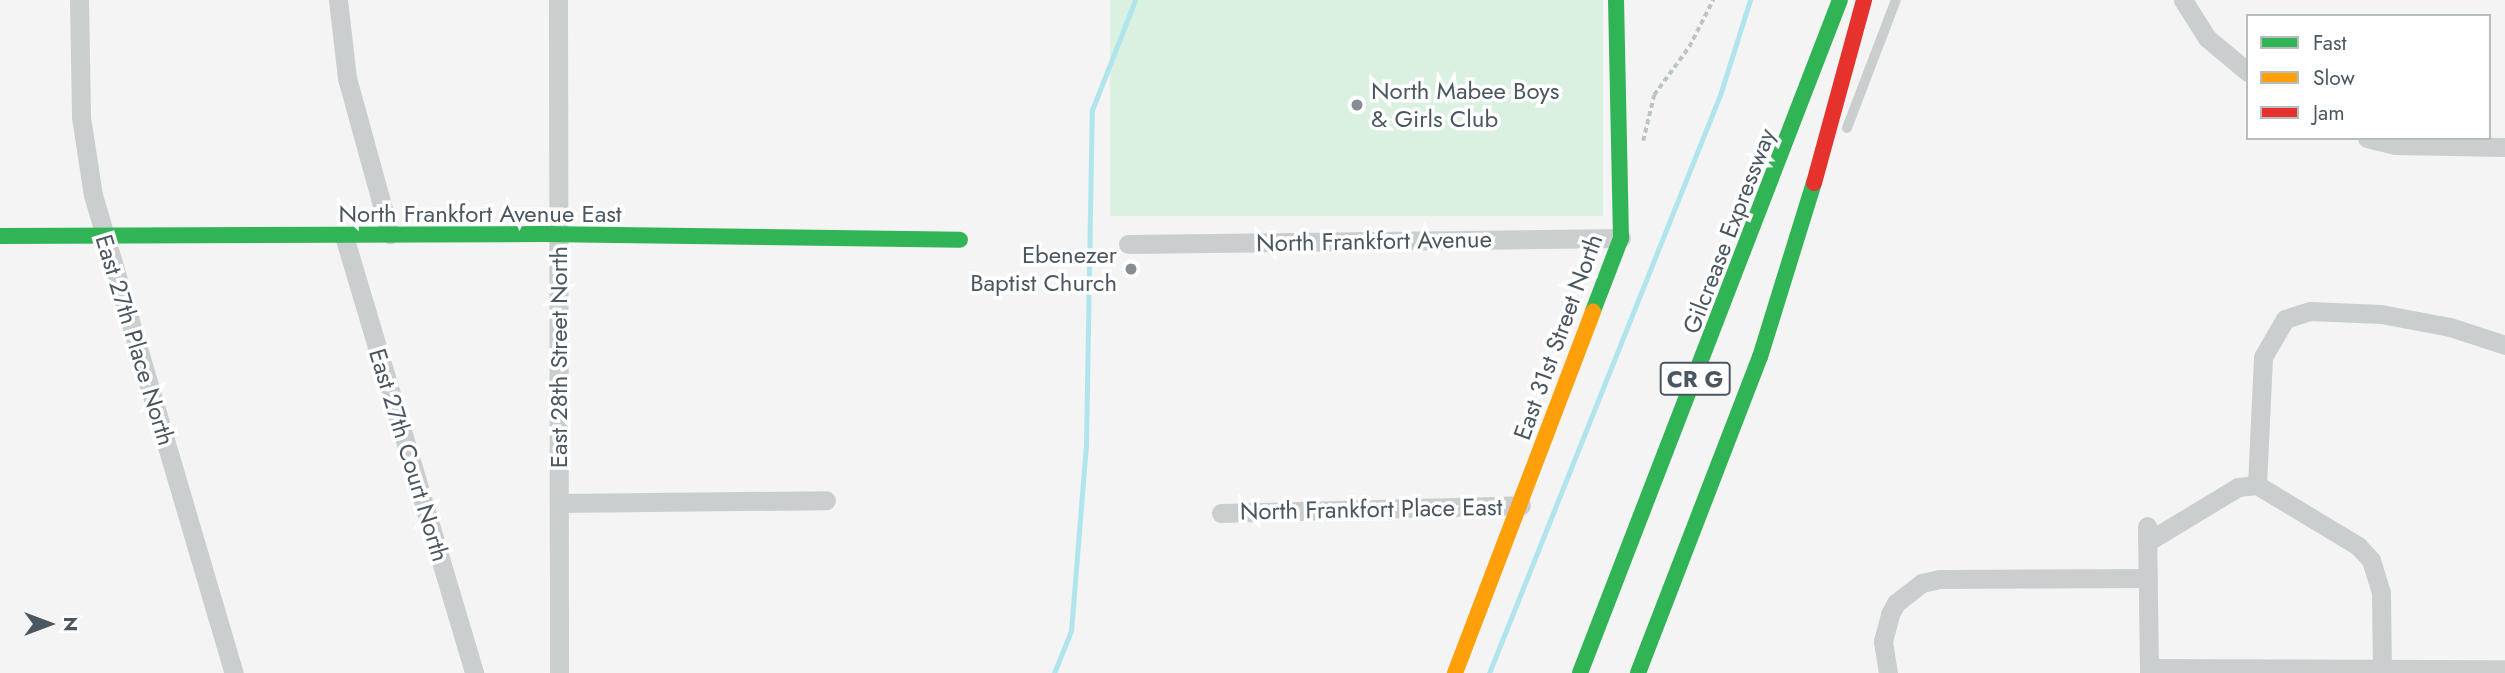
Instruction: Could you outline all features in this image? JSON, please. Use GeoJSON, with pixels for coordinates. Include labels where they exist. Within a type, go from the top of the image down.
{"type":"FeatureCollection","features":[{"type":"Feature","properties":{"kind":"main road","name":"East 31st Street North"},"geometry":{"type":"LineString","coordinates":[[1455,673],[1521,505],[1620,238],[1616,0]]}},
{"type":"Feature","properties":{"kind":"main road","name":"Gilcrease Expressway"},"geometry":{"type":"LineString","coordinates":[[1583,665],[1840,0]]}},
{"type":"Feature","properties":{"kind":"main road","name":"CR G"},"geometry":{"type":"LineString","coordinates":[[1638,673],[1760,357],[1817,174],[1864,0]]}},
{"type":"Feature","properties":{"kind":"main road","name":"North Frankfort Avenue East"},"geometry":{"type":"LineString","coordinates":[[0,236],[390,234],[960,240]]}},
{"type":"Feature","properties":{"kind":"street","name":"East 27th Place North"},"geometry":{"type":"LineString","coordinates":[[79,0],[81,117],[103,237],[234,673]]}},
{"type":"Feature","properties":{"kind":"street"},"geometry":{"type":"LineString","coordinates":[[338,0],[347,78],[390,234]]}},
{"type":"Feature","properties":{"kind":"street","name":"East 28th Street North"},"geometry":{"type":"LineString","coordinates":[[558,0],[559,673]]}},
{"type":"Feature","properties":{"kind":"street"},"geometry":{"type":"LineString","coordinates":[[2183,0],[2207,38],[2246,70]]}},
{"type":"Feature","properties":{"kind":"street"},"geometry":{"type":"LineString","coordinates":[[2375,140],[2395,145],[2505,147]]}},
{"type":"Feature","properties":{"kind":"street","name":"East 27th Court North"},"geometry":{"type":"LineString","coordinates":[[344,236],[474,673]]}},
{"type":"Feature","properties":{"kind":"street","name":"North Frankfort Avenue"},"geometry":{"type":"LineString","coordinates":[[1128,244],[1620,238]]}},
{"type":"Feature","properties":{"kind":"street"},"geometry":{"type":"LineString","coordinates":[[2257,485],[2263,357],[2268,342],[2285,319],[2310,311],[2370,313],[2450,327],[2505,345]]}},
{"type":"Feature","properties":{"kind":"street"},"geometry":{"type":"LineString","coordinates":[[2382,669],[2381,592],[2371,560],[2358,546],[2257,485],[2238,487],[2147,534],[2149,671],[2505,669]]}},
{"type":"Feature","properties":{"kind":"street"},"geometry":{"type":"LineString","coordinates":[[559,503],[825,500]]}},
{"type":"Feature","properties":{"kind":"street","name":"North Frankfort Place East"},"geometry":{"type":"LineString","coordinates":[[1221,513],[1521,505]]}},
{"type":"Feature","properties":{"kind":"street"},"geometry":{"type":"LineString","coordinates":[[1888,673],[1883,641],[1890,614],[1896,603],[1922,583],[1940,579],[2148,578]]}},
{"type":"Feature","properties":{"kind":"lane"},"geometry":{"type":"LineString","coordinates":[[1842,140],[1896,0]]}},
{"type":"Feature","properties":{"kind":"lane"},"geometry":{"type":"LineString","coordinates":[[1760,357],[1833,166]]}},
{"type":"Feature","properties":{"kind":"green space","name":"North Mabee Boys & Girls Club"},"geometry":{"type":"Polygon","coordinates":[[[1110,0],[1603,0],[1603,216],[1110,216],[1110,0]]]}},
{"type":"Feature","properties":{"kind":"waterway"},"geometry":{"type":"LineString","coordinates":[[1054,673],[1071,631],[1086,443],[1092,110],[1135,0]]}},
{"type":"Feature","properties":{"kind":"waterway"},"geometry":{"type":"LineString","coordinates":[[1489,673],[1720,95],[1750,0]]}},
{"type":"Feature","properties":{"kind":"traffic: fast"},"geometry":{"type":"LineString","coordinates":[[1593,311],[1621,238],[1616,0]]}},
{"type":"Feature","properties":{"kind":"traffic: fast"},"geometry":{"type":"LineString","coordinates":[[1580,673],[1840,0]]}},
{"type":"Feature","properties":{"kind":"traffic: fast"},"geometry":{"type":"LineString","coordinates":[[1638,673],[1760,357],[1814,183]]}},
{"type":"Feature","properties":{"kind":"traffic: fast"},"geometry":{"type":"LineString","coordinates":[[0,236],[541,234],[960,240]]}},
{"type":"Feature","properties":{"kind":"traffic: slow"},"geometry":{"type":"LineString","coordinates":[[1455,673],[1593,311]]}},
{"type":"Feature","properties":{"kind":"traffic: jam"},"geometry":{"type":"LineString","coordinates":[[1814,183],[1864,0]]}},
{"type":"Feature","properties":{"kind":"place","name":"North Mabee Boys & Girls Club"},"geometry":{"type":"Point","coordinates":[1357,105]}},
{"type":"Feature","properties":{"kind":"place","name":"Ebenezer Baptist Church"},"geometry":{"type":"Point","coordinates":[1131,269]}}]}
